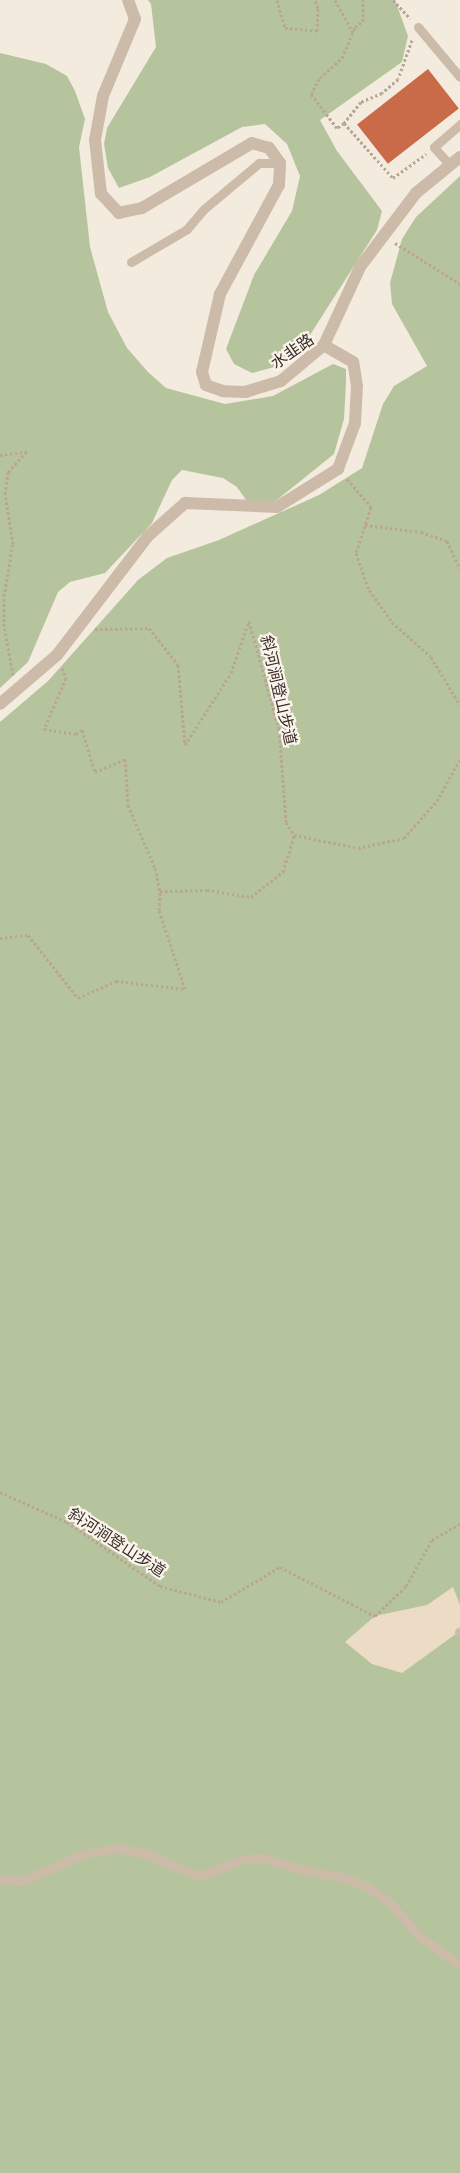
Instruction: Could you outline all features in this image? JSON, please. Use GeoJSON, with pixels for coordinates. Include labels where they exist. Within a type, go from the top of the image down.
{"type":"FeatureCollection","features":[{"type":"Feature","properties":{"kind":"street"},"geometry":{"type":"LineString","coordinates":[[128,0],[135,19],[103,96],[95,140],[101,194],[107,201],[119,213],[142,208],[252,142],[269,148],[280,163]]}},
{"type":"Feature","properties":{"kind":"street"},"geometry":{"type":"LineString","coordinates":[[324,345],[360,267],[416,194],[455,161]]}},
{"type":"Feature","properties":{"kind":"street","name":"水韭路"},"geometry":{"type":"LineString","coordinates":[[280,163],[279,185],[220,294],[202,372],[206,385],[223,391],[246,392],[281,381],[324,345],[353,362],[358,386],[355,423],[338,469]]}},
{"type":"Feature","properties":{"kind":"street"},"geometry":{"type":"LineString","coordinates":[[0,704],[58,655],[148,536],[185,503],[277,507],[338,469]]}},
{"type":"Feature","properties":{"kind":"lane"},"geometry":{"type":"LineString","coordinates":[[418,27],[460,77]]}},
{"type":"Feature","properties":{"kind":"lane"},"geometry":{"type":"LineString","coordinates":[[455,161],[434,147],[460,124]]}},
{"type":"Feature","properties":{"kind":"lane"},"geometry":{"type":"LineString","coordinates":[[131,262],[187,229],[204,209],[259,163],[280,163]]}},
{"type":"Feature","properties":{"kind":"lane"},"geometry":{"type":"LineString","coordinates":[[0,1879],[23,1881],[81,1855],[116,1848],[144,1854],[200,1876],[244,1859],[262,1858],[310,1872],[342,1877],[366,1886],[390,1902],[419,1936],[460,1964]]}},
{"type":"Feature","properties":{"kind":"path"},"geometry":{"type":"LineString","coordinates":[[277,0],[285,28],[317,31],[318,8],[315,0]]}},
{"type":"Feature","properties":{"kind":"path"},"geometry":{"type":"LineString","coordinates":[[335,0],[353,33]]}},
{"type":"Feature","properties":{"kind":"path"},"geometry":{"type":"LineString","coordinates":[[363,0],[363,20],[353,33],[342,58],[320,78],[311,94],[337,128],[344,123],[361,102],[382,93],[398,79],[418,27],[393,0]]}},
{"type":"Feature","properties":{"kind":"path"},"geometry":{"type":"LineString","coordinates":[[344,123],[393,178],[434,147]]}},
{"type":"Feature","properties":{"kind":"path"},"geometry":{"type":"LineString","coordinates":[[383,237],[460,284]]}},
{"type":"Feature","properties":{"kind":"path"},"geometry":{"type":"LineString","coordinates":[[0,455],[27,451],[8,472],[5,494],[13,544],[4,596],[4,626],[6,651],[17,691]]}},
{"type":"Feature","properties":{"kind":"path"},"geometry":{"type":"LineString","coordinates":[[338,469],[371,507],[356,553],[370,590],[392,622],[431,657],[460,705]]}},
{"type":"Feature","properties":{"kind":"path"},"geometry":{"type":"LineString","coordinates":[[365,525],[421,532],[446,541],[460,569]]}},
{"type":"Feature","properties":{"kind":"path","name":"斜河涧登山步道"},"geometry":{"type":"LineString","coordinates":[[73,634],[86,629],[149,628],[178,665],[185,744],[230,673],[249,621],[279,730],[286,822],[294,836]]}},
{"type":"Feature","properties":{"kind":"path"},"geometry":{"type":"LineString","coordinates":[[0,938],[28,935],[78,998],[116,981],[185,989],[159,910],[160,892],[155,868],[128,805],[125,759],[95,772],[82,730],[76,734],[44,729],[66,678],[58,655]]}},
{"type":"Feature","properties":{"kind":"path"},"geometry":{"type":"LineString","coordinates":[[160,892],[207,890],[251,897],[283,872],[294,836],[358,848],[404,838],[437,801],[460,759]]}},
{"type":"Feature","properties":{"kind":"path","name":"斜河涧登山步道"},"geometry":{"type":"LineString","coordinates":[[0,1492],[67,1522],[160,1586],[221,1602],[280,1567],[375,1616],[406,1586],[432,1540],[460,1524]]}},
{"type":"Feature","properties":{"kind":"green space"},"geometry":{"type":"Polygon","coordinates":[[[148,0],[395,0],[408,36],[402,62],[320,120],[337,151],[382,211],[377,230],[310,335],[282,365],[252,373],[234,364],[226,349],[254,275],[292,211],[300,176],[287,144],[265,124],[242,127],[150,177],[119,188],[108,168],[104,144],[107,128],[156,47],[151,4],[148,0]]]}},
{"type":"Feature","properties":{"kind":"green space"},"geometry":{"type":"Polygon","coordinates":[[[0,53],[46,64],[67,76],[75,91],[85,119],[79,147],[90,247],[108,312],[127,348],[148,372],[166,388],[225,404],[273,396],[333,364],[346,369],[346,383],[344,419],[334,454],[267,508],[251,507],[237,487],[223,478],[182,470],[172,480],[152,523],[105,573],[70,582],[58,592],[28,662],[0,688],[0,53]]]}},
{"type":"Feature","properties":{"kind":"green space"},"geometry":{"type":"Polygon","coordinates":[[[460,176],[460,2173],[0,2173],[0,722],[48,681],[138,580],[167,558],[219,540],[319,495],[362,468],[383,404],[394,386],[427,366],[392,304],[390,283],[402,239],[416,217],[460,176]]]}},
{"type":"Feature","properties":{"kind":"shaded area"},"geometry":{"type":"Polygon","coordinates":[[[453,1587],[460,1605],[460,1631],[402,1673],[372,1664],[345,1642],[375,1616],[427,1605],[453,1587]]]}},
{"type":"Feature","properties":{"kind":"building"},"geometry":{"type":"Polygon","coordinates":[[[428,69],[459,108],[388,164],[357,124],[428,69]]]}}]}
